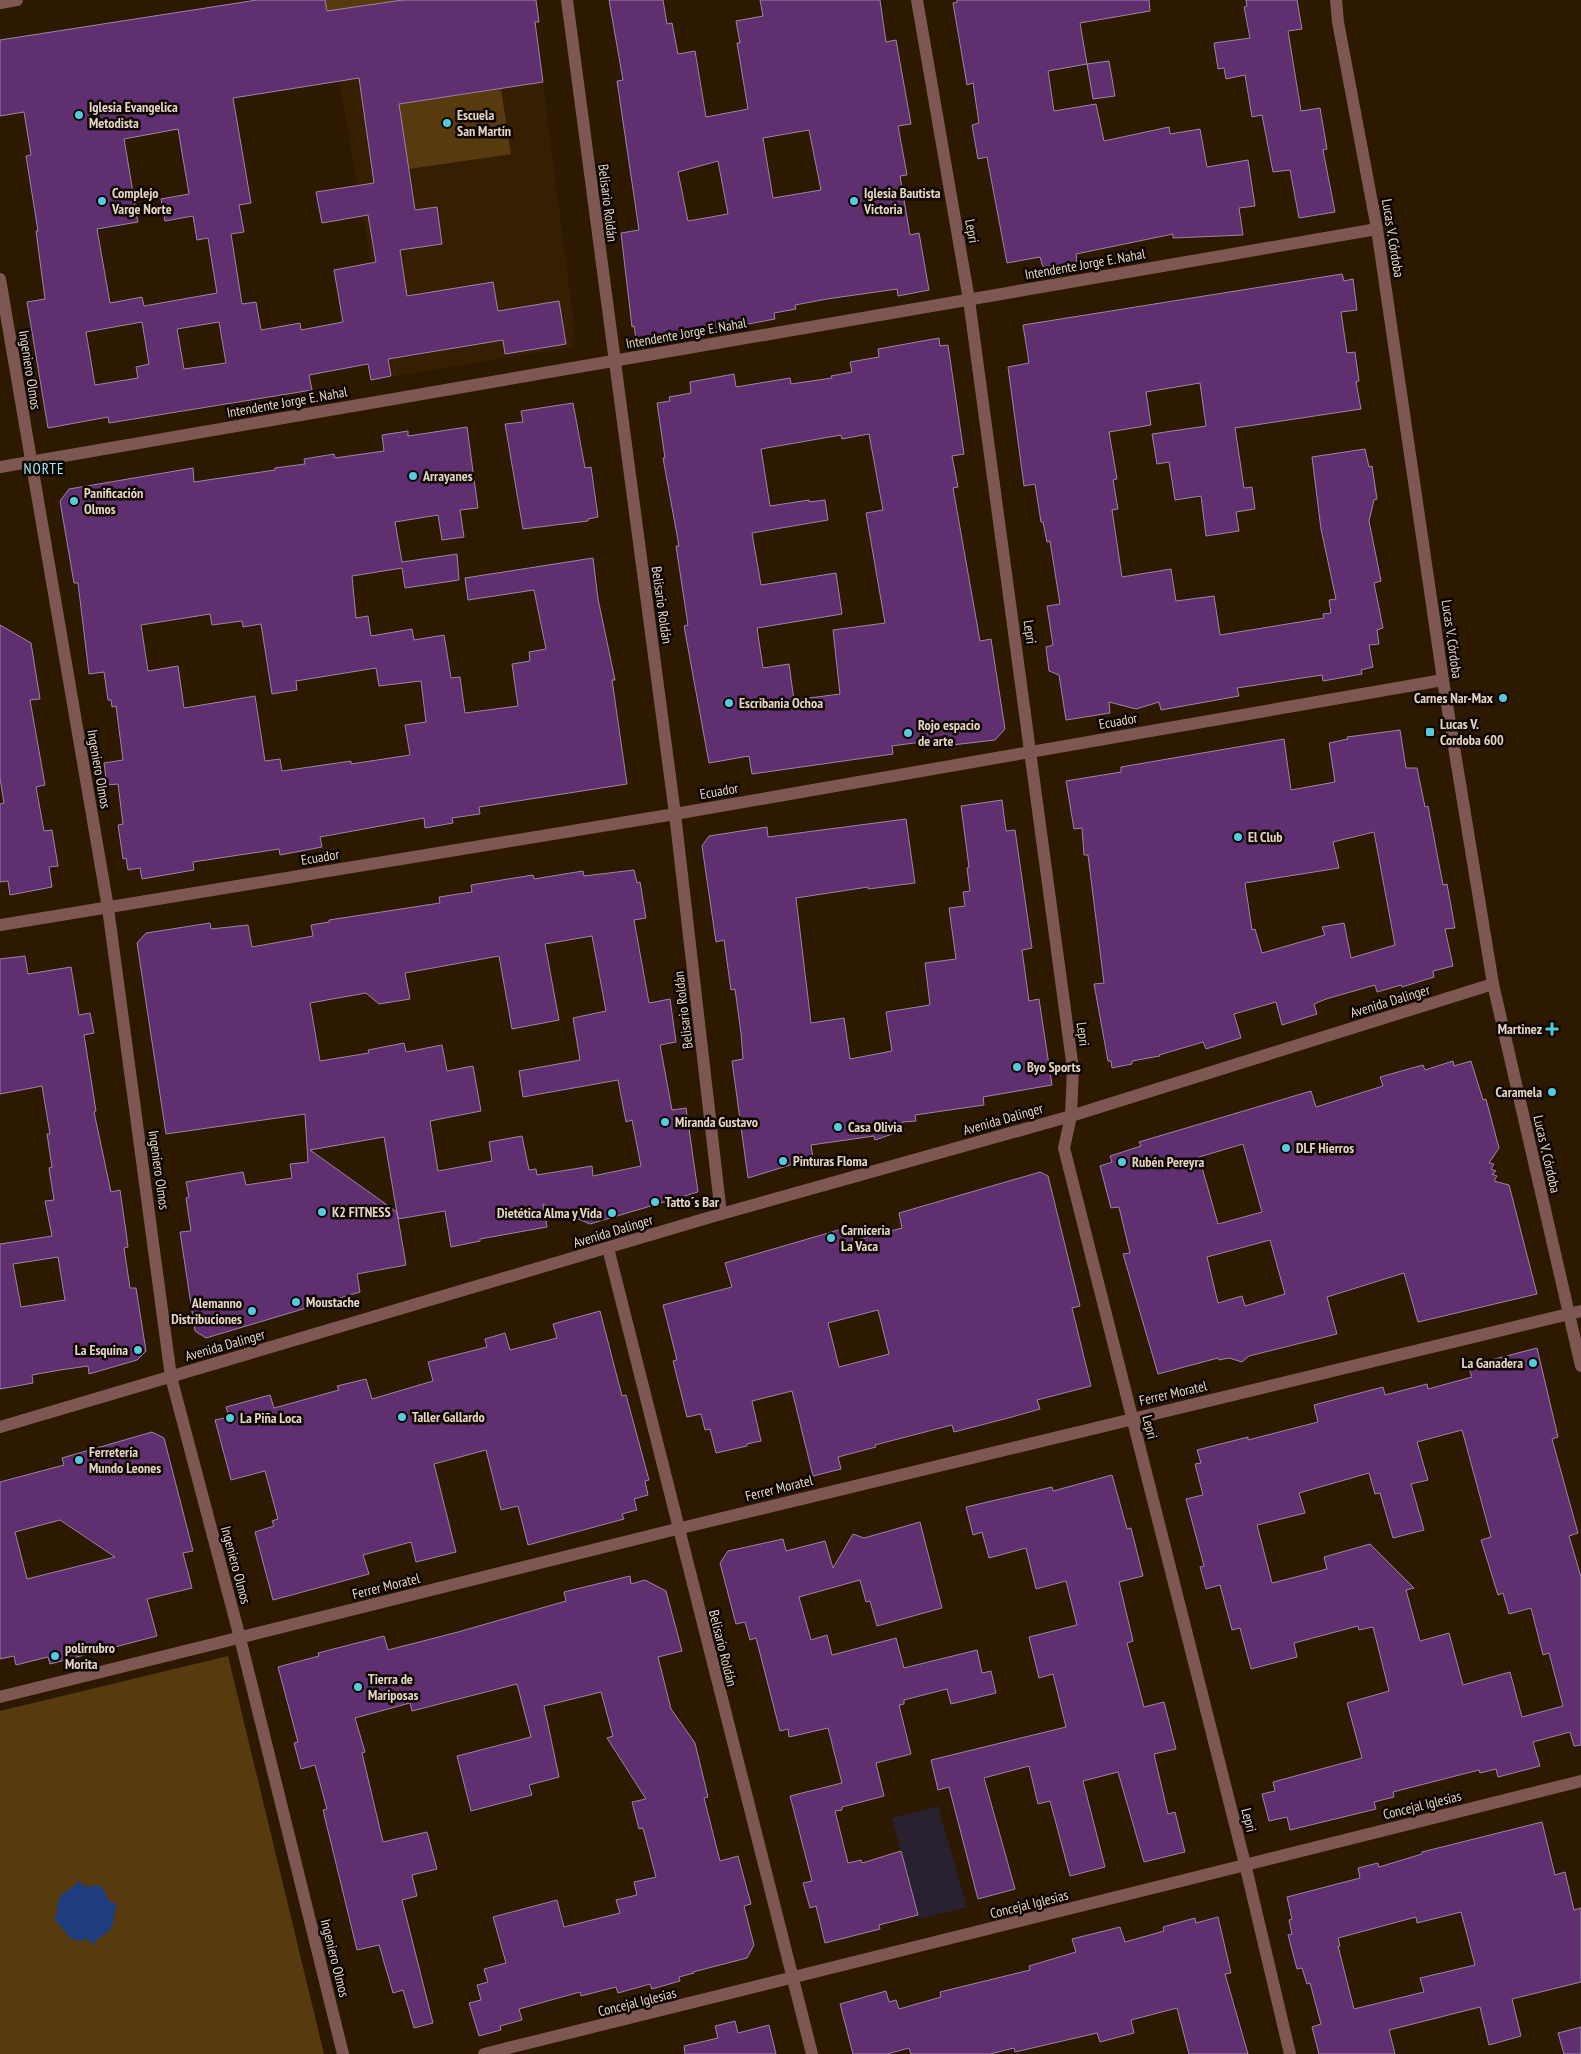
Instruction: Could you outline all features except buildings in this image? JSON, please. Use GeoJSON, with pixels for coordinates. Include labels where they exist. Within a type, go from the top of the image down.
{"type":"FeatureCollection","features":[{"type":"Feature","properties":{"kind":"street"},"geometry":{"type":"LineString","coordinates":[[0,3],[16,0]]}},
{"type":"Feature","properties":{"kind":"street","name":"Belisario Roldán"},"geometry":{"type":"LineString","coordinates":[[567,0],[675,814],[722,1214]]}},
{"type":"Feature","properties":{"kind":"street","name":"Lepri"},"geometry":{"type":"LineString","coordinates":[[916,0],[969,300],[1072,1069],[1071,1116],[1064,1148],[1245,1864],[1290,2054]]}},
{"type":"Feature","properties":{"kind":"street","name":"Lucas V. Córdoba"},"geometry":{"type":"LineString","coordinates":[[1336,0],[1338,22],[1377,229],[1443,680],[1493,984],[1567,1314],[1581,1366]]}},
{"type":"Feature","properties":{"kind":"street","name":"Intendente Jorge E. Nahal"},"geometry":{"type":"LineString","coordinates":[[0,467],[1377,229]]}},
{"type":"Feature","properties":{"kind":"street","name":"Ingeniero Olmos"},"geometry":{"type":"LineString","coordinates":[[0,279],[108,908],[171,1376],[240,1638],[343,2054]]}},
{"type":"Feature","properties":{"kind":"street","name":"Ecuador"},"geometry":{"type":"LineString","coordinates":[[0,925],[675,814],[1443,680]]}},
{"type":"Feature","properties":{"kind":"street","name":"Avenida Dalinger"},"geometry":{"type":"LineString","coordinates":[[0,1428],[722,1214],[1071,1116],[1493,984]]}},
{"type":"Feature","properties":{"kind":"street","name":"Belisario Roldán"},"geometry":{"type":"LineString","coordinates":[[608,1248],[677,1529],[812,2054]]}},
{"type":"Feature","properties":{"kind":"street","name":"Ferrer Moratel"},"geometry":{"type":"LineString","coordinates":[[0,1697],[1132,1418],[1581,1312]]}},
{"type":"Feature","properties":{"kind":"street","name":"Concejal Iglesias"},"geometry":{"type":"LineString","coordinates":[[484,2054],[793,1980],[1245,1864],[1581,1781]]}},
{"type":"Feature","properties":{"kind":"shaded area","name":"Escuela San Martín"},"geometry":{"type":"Polygon","coordinates":[[[325,0],[536,0],[539,22],[535,22],[576,340],[572,347],[391,377],[325,0]]]}},
{"type":"Feature","properties":{"kind":"shaded area"},"geometry":{"type":"Polygon","coordinates":[[[325,0],[403,0],[327,11],[325,0]]]}},
{"type":"Feature","properties":{"kind":"shaded area"},"geometry":{"type":"Polygon","coordinates":[[[501,89],[511,154],[409,169],[399,104],[501,89]]]}},
{"type":"Feature","properties":{"kind":"shaded area"},"geometry":{"type":"Polygon","coordinates":[[[228,1656],[324,2054],[0,2054],[0,1711],[228,1656]]]}},
{"type":"Feature","properties":{"kind":"shaded area"},"geometry":{"type":"Polygon","coordinates":[[[938,1806],[967,1907],[919,1919],[892,1818],[938,1806]]]}},
{"type":"Feature","properties":{"kind":"water"},"geometry":{"type":"Polygon","coordinates":[[[78,1881],[86,1887],[97,1885],[103,1888],[108,1900],[117,1905],[111,1928],[94,1945],[87,1939],[75,1940],[71,1938],[54,1920],[60,1897],[78,1881]]]}},
{"type":"Feature","properties":{"kind":"place","name":"Iglesia Evangelica Metodista"},"geometry":{"type":"Point","coordinates":[79,115]}},
{"type":"Feature","properties":{"kind":"place","name":"Escuela San Martín"},"geometry":{"type":"Point","coordinates":[447,123]}},
{"type":"Feature","properties":{"kind":"place","name":"Complejo Varge Norte"},"geometry":{"type":"Point","coordinates":[102,201]}},
{"type":"Feature","properties":{"kind":"place","name":"Iglesia Bautista Victoria"},"geometry":{"type":"Point","coordinates":[854,201]}},
{"type":"Feature","properties":{"kind":"place","name":"Arrayanes"},"geometry":{"type":"Point","coordinates":[413,476]}},
{"type":"Feature","properties":{"kind":"place","name":"Panificación Olmos"},"geometry":{"type":"Point","coordinates":[74,501]}},
{"type":"Feature","properties":{"kind":"place","name":"Carnes Nar-Max"},"geometry":{"type":"Point","coordinates":[1503,698]}},
{"type":"Feature","properties":{"kind":"place","name":"Escribania Ochoa"},"geometry":{"type":"Point","coordinates":[729,703]}},
{"type":"Feature","properties":{"kind":"place","name":"Lucas V. Cordoba 600"},"geometry":{"type":"Point","coordinates":[1430,732]}},
{"type":"Feature","properties":{"kind":"place","name":"Rojo espacio de arte"},"geometry":{"type":"Point","coordinates":[908,733]}},
{"type":"Feature","properties":{"kind":"place","name":"El Club"},"geometry":{"type":"Point","coordinates":[1238,837]}},
{"type":"Feature","properties":{"kind":"place","name":"Martinez"},"geometry":{"type":"Point","coordinates":[1552,1029]}},
{"type":"Feature","properties":{"kind":"place","name":"Byo Sports"},"geometry":{"type":"Point","coordinates":[1017,1067]}},
{"type":"Feature","properties":{"kind":"place","name":"Caramela"},"geometry":{"type":"Point","coordinates":[1552,1092]}},
{"type":"Feature","properties":{"kind":"place","name":"Miranda Gustavo"},"geometry":{"type":"Point","coordinates":[665,1122]}},
{"type":"Feature","properties":{"kind":"place","name":"Casa Olivia"},"geometry":{"type":"Point","coordinates":[838,1127]}},
{"type":"Feature","properties":{"kind":"place","name":"DLF Hierros"},"geometry":{"type":"Point","coordinates":[1286,1148]}},
{"type":"Feature","properties":{"kind":"place","name":"Pinturas Floma"},"geometry":{"type":"Point","coordinates":[783,1161]}},
{"type":"Feature","properties":{"kind":"place","name":"Rubén Pereyra"},"geometry":{"type":"Point","coordinates":[1122,1162]}},
{"type":"Feature","properties":{"kind":"place","name":"Tatto´s Bar"},"geometry":{"type":"Point","coordinates":[655,1202]}},
{"type":"Feature","properties":{"kind":"place","name":"K2 FITNESS"},"geometry":{"type":"Point","coordinates":[322,1212]}},
{"type":"Feature","properties":{"kind":"place","name":"Dietética Alma y Vida"},"geometry":{"type":"Point","coordinates":[612,1213]}},
{"type":"Feature","properties":{"kind":"place","name":"Carniceria La Vaca"},"geometry":{"type":"Point","coordinates":[831,1238]}},
{"type":"Feature","properties":{"kind":"place","name":"Moustache"},"geometry":{"type":"Point","coordinates":[296,1302]}},
{"type":"Feature","properties":{"kind":"place","name":"Alemanno Distribuciones"},"geometry":{"type":"Point","coordinates":[252,1311]}},
{"type":"Feature","properties":{"kind":"place","name":"La Esquina"},"geometry":{"type":"Point","coordinates":[138,1350]}},
{"type":"Feature","properties":{"kind":"place","name":"La Ganadera"},"geometry":{"type":"Point","coordinates":[1533,1363]}},
{"type":"Feature","properties":{"kind":"place","name":"Taller Gallardo"},"geometry":{"type":"Point","coordinates":[402,1417]}},
{"type":"Feature","properties":{"kind":"place","name":"La Piña Loca"},"geometry":{"type":"Point","coordinates":[230,1418]}},
{"type":"Feature","properties":{"kind":"place","name":"Ferretería Mundo Leones"},"geometry":{"type":"Point","coordinates":[79,1460]}},
{"type":"Feature","properties":{"kind":"place","name":"polirrubro Morita"},"geometry":{"type":"Point","coordinates":[55,1656]}},
{"type":"Feature","properties":{"kind":"place","name":"Tierra de Mariposas"},"geometry":{"type":"Point","coordinates":[358,1687]}},
{"type":"Feature","properties":{"kind":"district","name":"NORTE"},"geometry":{"type":"Point","coordinates":[44,469]}}]}
